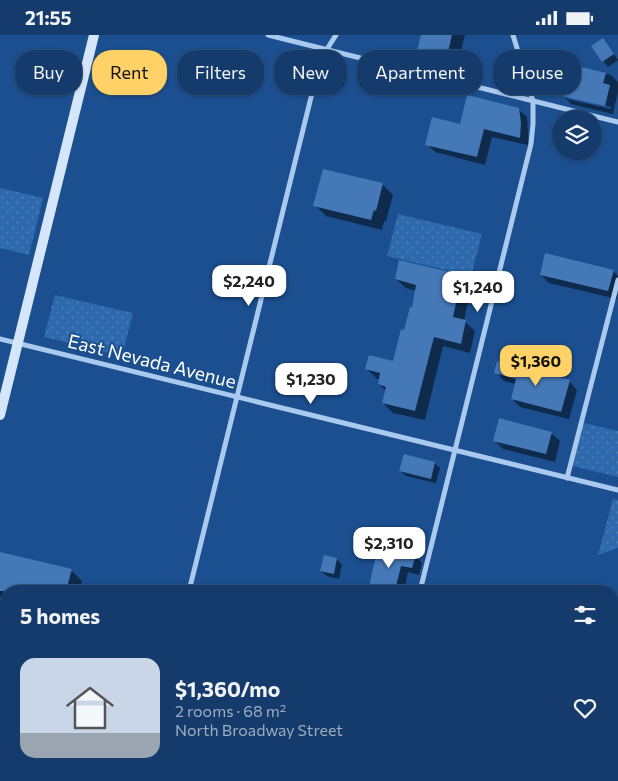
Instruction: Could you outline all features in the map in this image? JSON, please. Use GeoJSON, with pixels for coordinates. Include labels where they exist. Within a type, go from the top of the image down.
{"type":"FeatureCollection","features":[{"type":"Feature","properties":{"kind":"main road"},"geometry":{"type":"LineString","coordinates":[[0,415],[94,35]]}},
{"type":"Feature","properties":{"kind":"street"},"geometry":{"type":"LineString","coordinates":[[268,35],[618,122]]}},
{"type":"Feature","properties":{"kind":"street"},"geometry":{"type":"LineString","coordinates":[[190,585],[318,69],[336,35]]}},
{"type":"Feature","properties":{"kind":"street"},"geometry":{"type":"LineString","coordinates":[[422,585],[531,143],[533,124],[532,101],[513,35]]}},
{"type":"Feature","properties":{"kind":"street"},"geometry":{"type":"LineString","coordinates":[[566,478],[618,280]]}},
{"type":"Feature","properties":{"kind":"street","name":"East Nevada Avenue"},"geometry":{"type":"LineString","coordinates":[[0,339],[618,490]]}},
{"type":"Feature","properties":{"kind":"shaded area"},"geometry":{"type":"Polygon","coordinates":[[[0,188],[43,198],[29,255],[0,248],[0,188]]]}},
{"type":"Feature","properties":{"kind":"shaded area"},"geometry":{"type":"Polygon","coordinates":[[[398,214],[482,234],[471,276],[387,256],[398,214]]]}},
{"type":"Feature","properties":{"kind":"shaded area"},"geometry":{"type":"Polygon","coordinates":[[[55,295],[133,313],[122,356],[44,337],[55,295]]]}},
{"type":"Feature","properties":{"kind":"shaded area"},"geometry":{"type":"Polygon","coordinates":[[[580,422],[618,431],[618,477],[569,465],[580,422]]]}},
{"type":"Feature","properties":{"kind":"shaded area"},"geometry":{"type":"Polygon","coordinates":[[[613,499],[618,500],[618,548],[598,555],[613,499]]]}},
{"type":"Feature","properties":{"kind":"building"},"geometry":{"type":"Polygon","coordinates":[[[421,35],[452,35],[448,50],[417,50],[421,35]]]}},
{"type":"Feature","properties":{"kind":"building"},"geometry":{"type":"Polygon","coordinates":[[[603,38],[614,54],[602,62],[591,46],[603,38]]]}},
{"type":"Feature","properties":{"kind":"building"},"geometry":{"type":"Polygon","coordinates":[[[581,67],[606,73],[603,83],[610,85],[605,106],[561,96],[581,95],[581,67]]]}},
{"type":"Feature","properties":{"kind":"building"},"geometry":{"type":"Polygon","coordinates":[[[467,95],[519,108],[520,138],[484,129],[477,157],[425,145],[432,117],[460,124],[467,95]]]}},
{"type":"Feature","properties":{"kind":"building"},"geometry":{"type":"Polygon","coordinates":[[[323,169],[383,183],[376,211],[374,210],[371,220],[313,206],[323,169]]]}},
{"type":"Feature","properties":{"kind":"building"},"geometry":{"type":"Polygon","coordinates":[[[545,253],[614,270],[608,291],[540,275],[545,253]]]}},
{"type":"Feature","properties":{"kind":"building"},"geometry":{"type":"Polygon","coordinates":[[[399,260],[462,275],[453,317],[466,320],[461,344],[434,337],[415,411],[382,403],[386,387],[378,384],[380,373],[365,369],[369,355],[393,361],[401,329],[404,330],[410,307],[412,307],[416,285],[395,279],[399,260]]]}},
{"type":"Feature","properties":{"kind":"building"},"geometry":{"type":"Polygon","coordinates":[[[497,361],[570,380],[561,412],[511,399],[516,379],[494,373],[497,361]]]}},
{"type":"Feature","properties":{"kind":"building"},"geometry":{"type":"Polygon","coordinates":[[[499,418],[552,432],[546,454],[493,441],[499,418]]]}},
{"type":"Feature","properties":{"kind":"building"},"geometry":{"type":"Polygon","coordinates":[[[404,454],[435,462],[431,479],[399,471],[404,454]]]}},
{"type":"Feature","properties":{"kind":"building"},"geometry":{"type":"Polygon","coordinates":[[[378,546],[416,555],[412,568],[401,566],[396,585],[369,585],[378,546]]]}},
{"type":"Feature","properties":{"kind":"building"},"geometry":{"type":"Polygon","coordinates":[[[0,552],[72,569],[68,585],[0,585],[0,552]]]}},
{"type":"Feature","properties":{"kind":"building"},"geometry":{"type":"Polygon","coordinates":[[[324,555],[337,558],[334,574],[320,571],[324,555]]]}}]}
